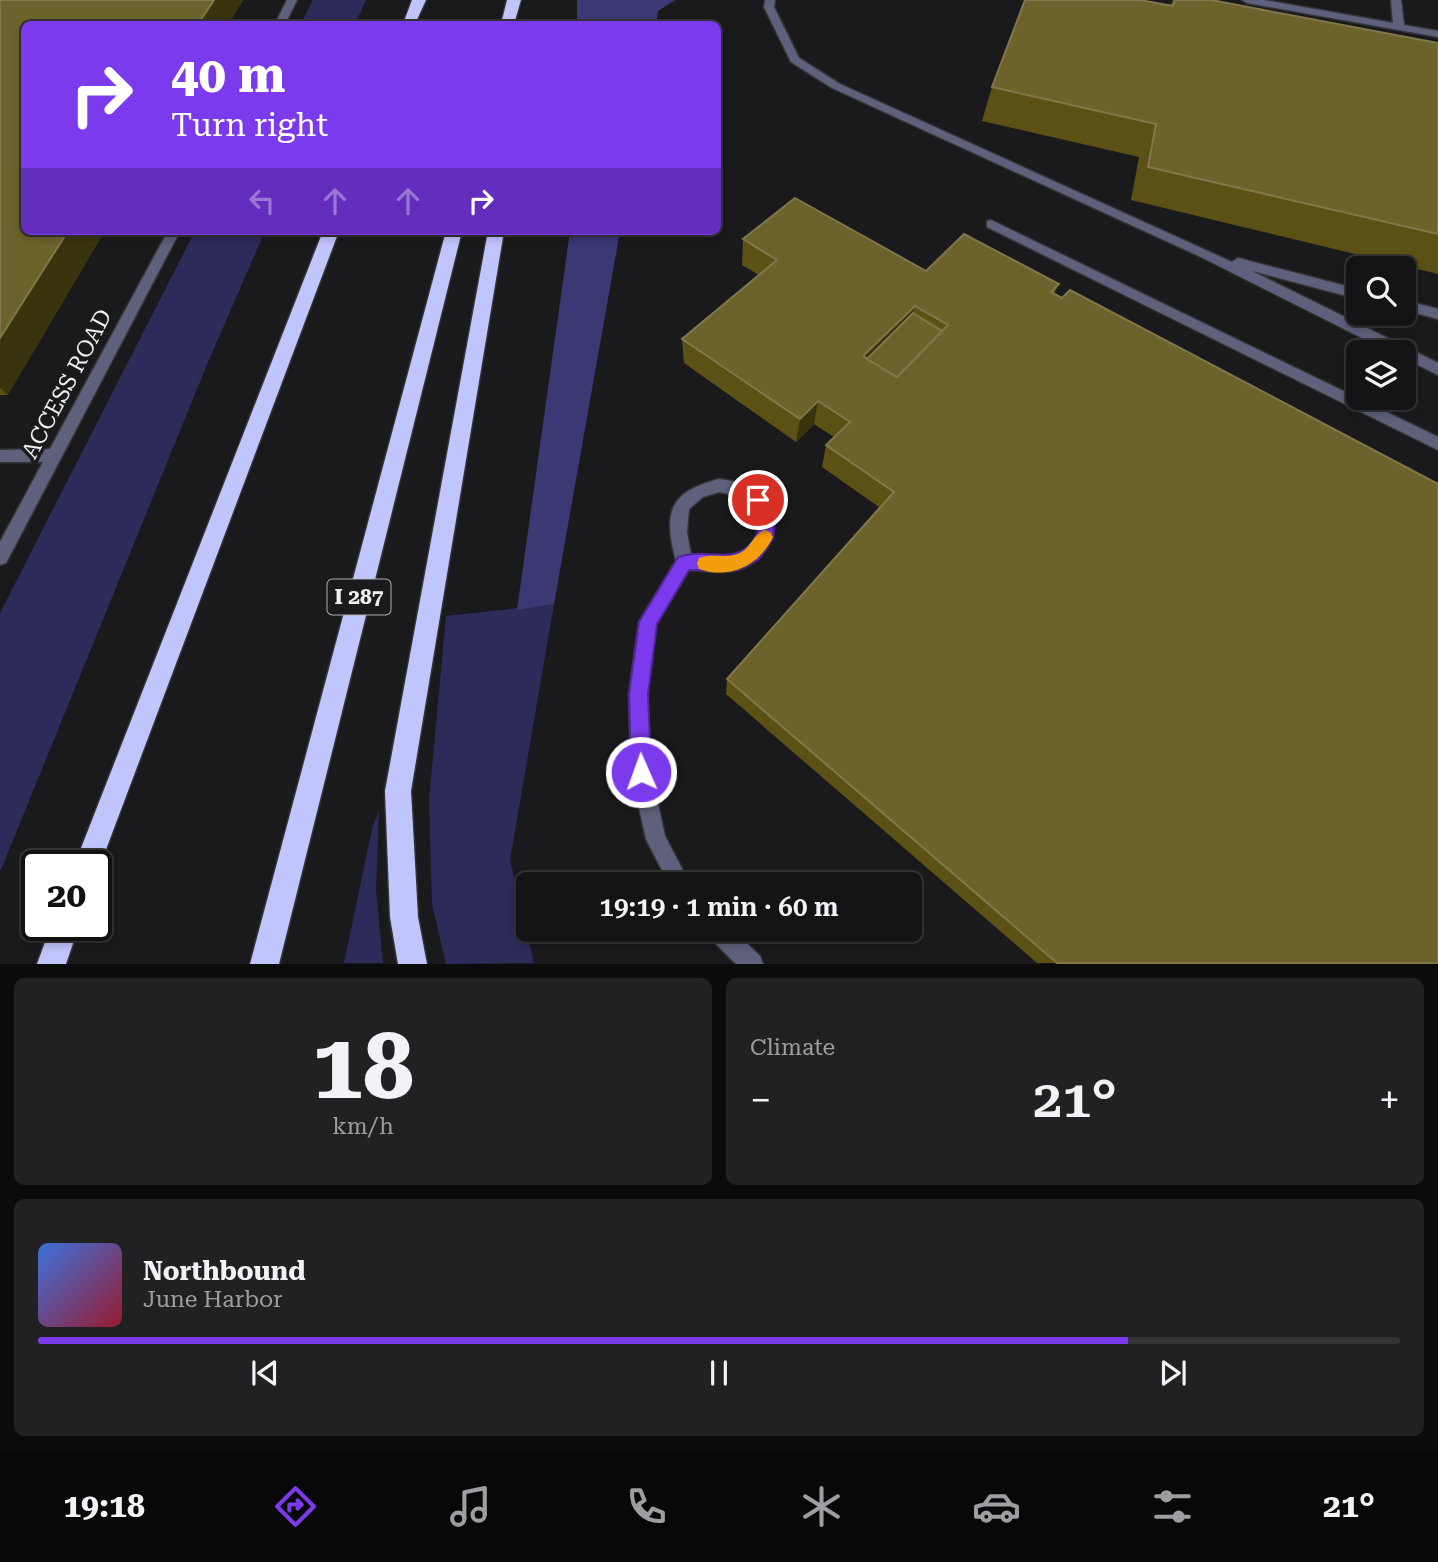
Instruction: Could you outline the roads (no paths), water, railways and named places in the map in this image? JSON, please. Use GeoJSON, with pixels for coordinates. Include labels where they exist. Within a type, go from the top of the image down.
{"type":"FeatureCollection","features":[{"type":"Feature","properties":{"kind":"highway"},"geometry":{"type":"LineString","coordinates":[[410,21],[419,0]]}},
{"type":"Feature","properties":{"kind":"highway"},"geometry":{"type":"LineString","coordinates":[[510,21],[514,0]]}},
{"type":"Feature","properties":{"kind":"highway"},"geometry":{"type":"LineString","coordinates":[[94,850],[329,235]]}},
{"type":"Feature","properties":{"kind":"highway","name":"I 287"},"geometry":{"type":"LineString","coordinates":[[264,964],[453,235]]}},
{"type":"Feature","properties":{"kind":"highway"},"geometry":{"type":"LineString","coordinates":[[413,964],[404,917],[398,791],[495,235]]}},
{"type":"Feature","properties":{"kind":"highway"},"geometry":{"type":"LineString","coordinates":[[51,964],[59,941]]}},
{"type":"Feature","properties":{"kind":"lane"},"geometry":{"type":"LineString","coordinates":[[282,21],[292,0]]}},
{"type":"Feature","properties":{"kind":"lane"},"geometry":{"type":"LineString","coordinates":[[770,0],[769,7],[795,60],[836,86],[1206,254],[1379,340]]}},
{"type":"Feature","properties":{"kind":"lane"},"geometry":{"type":"LineString","coordinates":[[1247,0],[1438,34]]}},
{"type":"Feature","properties":{"kind":"lane"},"geometry":{"type":"LineString","coordinates":[[1396,0],[1399,28]]}},
{"type":"Feature","properties":{"kind":"lane"},"geometry":{"type":"LineString","coordinates":[[991,224],[1438,444]]}},
{"type":"Feature","properties":{"kind":"lane","name":"ACCESS ROAD"},"geometry":{"type":"LineString","coordinates":[[0,558],[172,235]]}},
{"type":"Feature","properties":{"kind":"lane"},"geometry":{"type":"LineString","coordinates":[[1206,254],[1346,291]]}},
{"type":"Feature","properties":{"kind":"lane"},"geometry":{"type":"LineString","coordinates":[[1416,309],[1438,314]]}},
{"type":"Feature","properties":{"kind":"lane"},"geometry":{"type":"LineString","coordinates":[[1416,358],[1438,369]]}},
{"type":"Feature","properties":{"kind":"lane"},"geometry":{"type":"LineString","coordinates":[[0,456],[55,456]]}},
{"type":"Feature","properties":{"kind":"lane"},"geometry":{"type":"LineString","coordinates":[[674,872],[656,839],[641,772],[638,694],[648,622],[684,562],[677,517],[685,501],[695,492],[710,486],[727,485],[743,489],[758,500],[767,520],[764,539],[752,555],[737,563],[684,562]]}},
{"type":"Feature","properties":{"kind":"lane"},"geometry":{"type":"LineString","coordinates":[[730,942],[752,964]]}}]}
